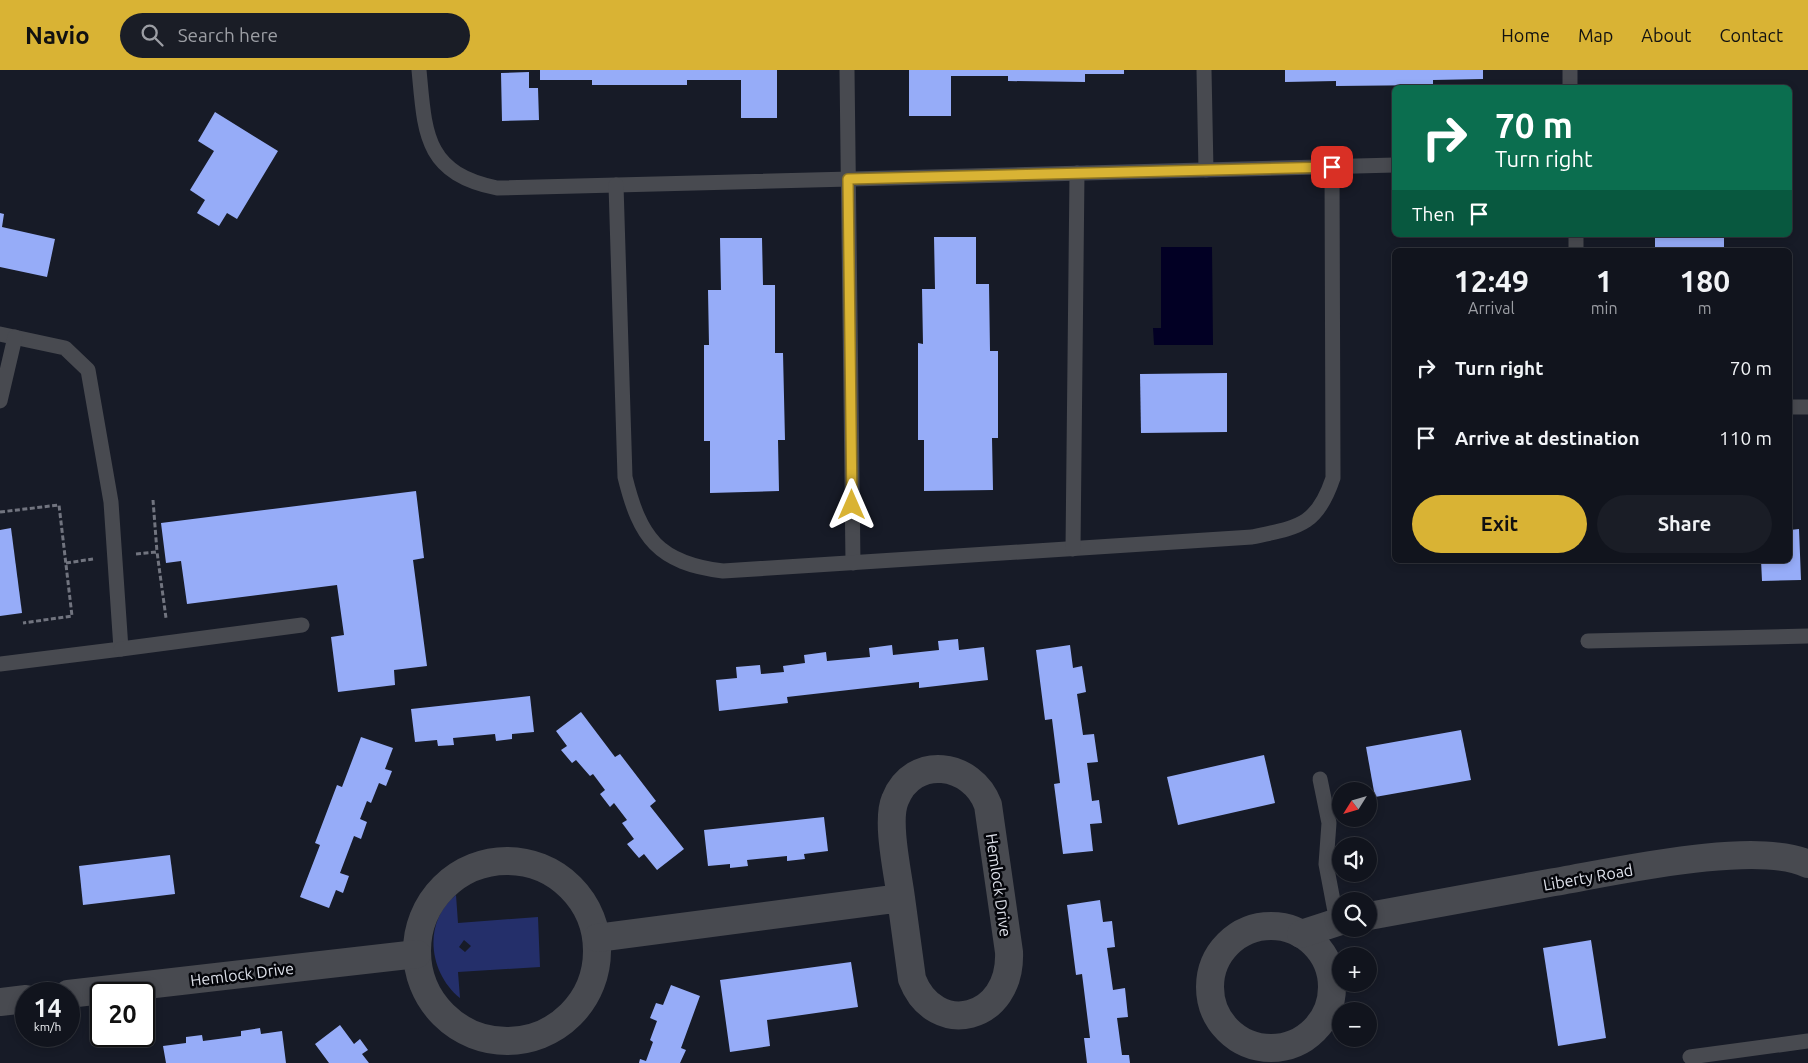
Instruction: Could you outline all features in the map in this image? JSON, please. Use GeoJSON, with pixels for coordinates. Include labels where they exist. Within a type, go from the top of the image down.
{"type":"FeatureCollection","features":[{"type":"Feature","properties":{"kind":"street","name":"Hemlock Drive"},"geometry":{"type":"LineString","coordinates":[[944,769],[963,774],[979,787],[988,805],[1009,952],[1009,974],[994,1001],[977,1012],[957,1015],[937,1009],[922,996],[912,978],[901,898],[891,820],[895,799],[906,782],[924,772],[944,769]]}},
{"type":"Feature","properties":{"kind":"street","name":"Liberty Road"},"geometry":{"type":"LineString","coordinates":[[1377,915],[1617,871],[1722,856],[1773,855],[1797,859],[1808,864]]}},
{"type":"Feature","properties":{"kind":"street"},"geometry":{"type":"LineString","coordinates":[[490,862],[526,862],[544,868],[560,877],[574,889],[585,904],[592,920],[597,938],[598,956],[595,975],[578,1008],[565,1021],[550,1031],[533,1038],[497,1041],[479,1037],[447,1018],[435,1005],[425,989],[419,972],[416,954],[422,918],[442,887],[456,876],[490,862]]}},
{"type":"Feature","properties":{"kind":"street"},"geometry":{"type":"LineString","coordinates":[[597,938],[901,898]]}},
{"type":"Feature","properties":{"kind":"street"},"geometry":{"type":"LineString","coordinates":[[1301,934],[1314,944],[1324,958],[1330,973],[1330,997],[1322,1020],[1312,1032],[1299,1041],[1283,1047],[1267,1048],[1252,1045],[1236,1037],[1224,1026],[1215,1011],[1210,995],[1210,978],[1224,947],[1237,936],[1252,928],[1269,926],[1286,928],[1301,934],[1332,924]]}},
{"type":"Feature","properties":{"kind":"street","name":"Hemlock Drive"},"geometry":{"type":"LineString","coordinates":[[80,993],[416,954]]}},
{"type":"Feature","properties":{"kind":"street"},"geometry":{"type":"LineString","coordinates":[[0,1002],[15,1000]]}},
{"type":"Feature","properties":{"kind":"lane"},"geometry":{"type":"LineString","coordinates":[[418,70],[426,131],[433,150],[444,164],[459,175],[475,184],[497,188],[1392,165]]}},
{"type":"Feature","properties":{"kind":"lane"},"geometry":{"type":"LineString","coordinates":[[847,70],[853,563]]}},
{"type":"Feature","properties":{"kind":"lane"},"geometry":{"type":"LineString","coordinates":[[1204,70],[1206,170]]}},
{"type":"Feature","properties":{"kind":"lane"},"geometry":{"type":"LineString","coordinates":[[1570,70],[1570,85]]}},
{"type":"Feature","properties":{"kind":"lane"},"geometry":{"type":"LineString","coordinates":[[616,185],[625,477],[640,525],[654,544],[667,554],[700,568],[723,571],[1252,537],[1294,528],[1314,516],[1325,501],[1334,469],[1332,167]]}},
{"type":"Feature","properties":{"kind":"lane"},"geometry":{"type":"LineString","coordinates":[[1074,548],[1077,173]]}},
{"type":"Feature","properties":{"kind":"lane"},"geometry":{"type":"LineString","coordinates":[[0,401],[7,336],[65,348],[88,370],[111,502],[120,649]]}},
{"type":"Feature","properties":{"kind":"lane"},"geometry":{"type":"LineString","coordinates":[[1792,407],[1808,407]]}},
{"type":"Feature","properties":{"kind":"lane"},"geometry":{"type":"LineString","coordinates":[[0,664],[302,624]]}},
{"type":"Feature","properties":{"kind":"lane"},"geometry":{"type":"LineString","coordinates":[[1588,641],[1808,636]]}},
{"type":"Feature","properties":{"kind":"lane"},"geometry":{"type":"LineString","coordinates":[[1320,779],[1329,823],[1326,864],[1332,892]]}},
{"type":"Feature","properties":{"kind":"lane"},"geometry":{"type":"LineString","coordinates":[[1690,1057],[1808,1041]]}},
{"type":"Feature","properties":{"kind":"path"},"geometry":{"type":"LineString","coordinates":[[153,500],[157,552]]}},
{"type":"Feature","properties":{"kind":"path"},"geometry":{"type":"LineString","coordinates":[[0,512],[59,505],[72,616],[23,623]]}},
{"type":"Feature","properties":{"kind":"shaded area"},"geometry":{"type":"Polygon","coordinates":[[[1161,247],[1212,247],[1213,345],[1154,345],[1153,328],[1161,328],[1161,247]]]}},
{"type":"Feature","properties":{"kind":"shaded area"},"geometry":{"type":"Polygon","coordinates":[[[456,895],[458,923],[538,917],[540,967],[458,972],[460,998],[450,988],[436,962],[434,933],[438,919],[445,906],[456,895]],[[464,940],[459,947],[465,952],[471,946],[464,940]]]}},
{"type":"Feature","properties":{"kind":"building"},"geometry":{"type":"Polygon","coordinates":[[[540,70],[777,70],[777,118],[741,118],[741,80],[687,80],[687,85],[592,85],[592,80],[540,80],[540,70]]]}},
{"type":"Feature","properties":{"kind":"building"},"geometry":{"type":"Polygon","coordinates":[[[909,70],[1124,70],[1124,74],[1085,74],[1085,82],[1008,81],[1008,76],[951,76],[951,116],[909,116],[909,70]]]}},
{"type":"Feature","properties":{"kind":"building"},"geometry":{"type":"Polygon","coordinates":[[[1285,70],[1483,70],[1483,79],[1433,80],[1433,85],[1336,86],[1336,81],[1285,82],[1285,70]]]}},
{"type":"Feature","properties":{"kind":"building"},"geometry":{"type":"Polygon","coordinates":[[[529,72],[529,88],[538,88],[539,120],[502,121],[501,73],[529,72]]]}},
{"type":"Feature","properties":{"kind":"building"},"geometry":{"type":"Polygon","coordinates":[[[215,112],[278,151],[237,219],[227,213],[219,226],[197,213],[205,200],[190,190],[214,151],[198,141],[215,112]]]}},
{"type":"Feature","properties":{"kind":"building"},"geometry":{"type":"Polygon","coordinates":[[[0,213],[4,214],[2,227],[55,239],[47,277],[0,267],[0,213]]]}},
{"type":"Feature","properties":{"kind":"building"},"geometry":{"type":"Polygon","coordinates":[[[934,237],[976,237],[976,284],[989,284],[990,351],[998,351],[998,438],[992,438],[993,490],[924,491],[924,440],[918,440],[918,343],[923,344],[922,289],[935,289],[934,237]]]}},
{"type":"Feature","properties":{"kind":"building"},"geometry":{"type":"Polygon","coordinates":[[[1655,237],[1724,237],[1724,248],[1655,248],[1655,237]]]}},
{"type":"Feature","properties":{"kind":"building"},"geometry":{"type":"Polygon","coordinates":[[[720,238],[762,238],[763,285],[775,285],[775,353],[783,353],[785,440],[778,440],[779,491],[710,493],[710,441],[704,441],[704,345],[709,345],[708,290],[721,290],[720,238]]]}},
{"type":"Feature","properties":{"kind":"building"},"geometry":{"type":"Polygon","coordinates":[[[1227,373],[1227,432],[1141,433],[1140,374],[1227,373]]]}},
{"type":"Feature","properties":{"kind":"building"},"geometry":{"type":"Polygon","coordinates":[[[416,491],[424,558],[413,560],[427,666],[394,670],[395,685],[338,692],[331,637],[344,635],[337,585],[187,604],[181,561],[166,563],[161,523],[416,491]]]}},
{"type":"Feature","properties":{"kind":"building"},"geometry":{"type":"Polygon","coordinates":[[[11,528],[22,613],[0,616],[0,530],[11,528]]]}},
{"type":"Feature","properties":{"kind":"building"},"geometry":{"type":"Polygon","coordinates":[[[1799,529],[1801,580],[1762,581],[1761,563],[1792,563],[1792,530],[1799,529]]]}},
{"type":"Feature","properties":{"kind":"building"},"geometry":{"type":"Polygon","coordinates":[[[958,639],[959,650],[984,647],[988,680],[919,688],[919,682],[787,697],[788,703],[719,711],[716,680],[737,678],[736,667],[760,665],[761,674],[784,672],[783,666],[805,663],[804,655],[826,652],[827,661],[870,657],[869,648],[892,645],[893,655],[939,650],[938,641],[958,639]]]}},
{"type":"Feature","properties":{"kind":"building"},"geometry":{"type":"Polygon","coordinates":[[[1070,645],[1073,668],[1082,666],[1086,692],[1077,694],[1083,735],[1094,734],[1098,762],[1087,763],[1092,801],[1099,800],[1102,823],[1090,824],[1093,851],[1063,854],[1054,784],[1060,783],[1052,719],[1045,720],[1036,650],[1070,645]]]}},
{"type":"Feature","properties":{"kind":"building"},"geometry":{"type":"Polygon","coordinates":[[[530,696],[534,732],[512,734],[512,739],[496,741],[495,734],[453,738],[454,745],[438,746],[437,740],[415,742],[411,709],[530,696]]]}},
{"type":"Feature","properties":{"kind":"building"},"geometry":{"type":"Polygon","coordinates":[[[581,712],[615,757],[620,754],[656,801],[650,806],[684,849],[657,870],[644,854],[639,858],[627,844],[634,839],[622,823],[627,820],[614,803],[610,807],[600,794],[605,790],[593,774],[590,776],[576,760],[572,763],[561,750],[567,746],[556,731],[581,712]]]}},
{"type":"Feature","properties":{"kind":"building"},"geometry":{"type":"Polygon","coordinates":[[[1461,730],[1471,780],[1378,796],[1378,782],[1372,782],[1366,747],[1461,730]]]}},
{"type":"Feature","properties":{"kind":"building"},"geometry":{"type":"Polygon","coordinates":[[[361,737],[393,748],[385,769],[392,771],[386,786],[379,783],[371,803],[367,801],[360,819],[367,822],[361,839],[354,836],[340,873],[349,876],[343,893],[336,890],[329,908],[300,897],[320,845],[315,843],[337,785],[342,787],[361,737]]]}},
{"type":"Feature","properties":{"kind":"building"},"geometry":{"type":"Polygon","coordinates":[[[1264,755],[1275,803],[1178,825],[1167,777],[1264,755]]]}},
{"type":"Feature","properties":{"kind":"building"},"geometry":{"type":"Polygon","coordinates":[[[824,817],[828,851],[804,854],[805,859],[787,861],[787,856],[747,860],[748,866],[730,868],[730,864],[708,866],[704,830],[824,817]]]}},
{"type":"Feature","properties":{"kind":"building"},"geometry":{"type":"Polygon","coordinates":[[[170,855],[175,894],[83,905],[79,866],[170,855]]]}},
{"type":"Feature","properties":{"kind":"building"},"geometry":{"type":"Polygon","coordinates":[[[1100,900],[1103,922],[1112,921],[1115,947],[1107,948],[1113,990],[1125,988],[1128,1017],[1117,1018],[1122,1055],[1129,1055],[1130,1063],[1087,1063],[1084,1038],[1090,1038],[1082,974],[1076,975],[1067,905],[1100,900]]]}},
{"type":"Feature","properties":{"kind":"building"},"geometry":{"type":"Polygon","coordinates":[[[1591,940],[1606,1038],[1558,1046],[1543,948],[1591,940]]]}},
{"type":"Feature","properties":{"kind":"building"},"geometry":{"type":"Polygon","coordinates":[[[851,962],[858,1007],[767,1020],[770,1046],[730,1052],[720,980],[851,962]]]}},
{"type":"Feature","properties":{"kind":"building"},"geometry":{"type":"Polygon","coordinates":[[[671,985],[700,996],[681,1048],[686,1050],[680,1063],[639,1063],[640,1059],[646,1061],[653,1042],[650,1040],[657,1021],[650,1018],[656,1003],[663,1005],[671,985]]]}},
{"type":"Feature","properties":{"kind":"building"},"geometry":{"type":"Polygon","coordinates":[[[340,1025],[354,1044],[360,1039],[368,1050],[362,1054],[369,1063],[329,1063],[315,1044],[340,1025]]]}},
{"type":"Feature","properties":{"kind":"building"},"geometry":{"type":"Polygon","coordinates":[[[260,1028],[261,1034],[282,1031],[286,1063],[166,1063],[163,1046],[186,1043],[186,1037],[202,1035],[203,1041],[241,1036],[241,1031],[260,1028]]]}},
{"type":"Feature","properties":{"kind":"route"},"geometry":{"type":"LineString","coordinates":[[852,505],[848,179],[1332,167]]}}]}
